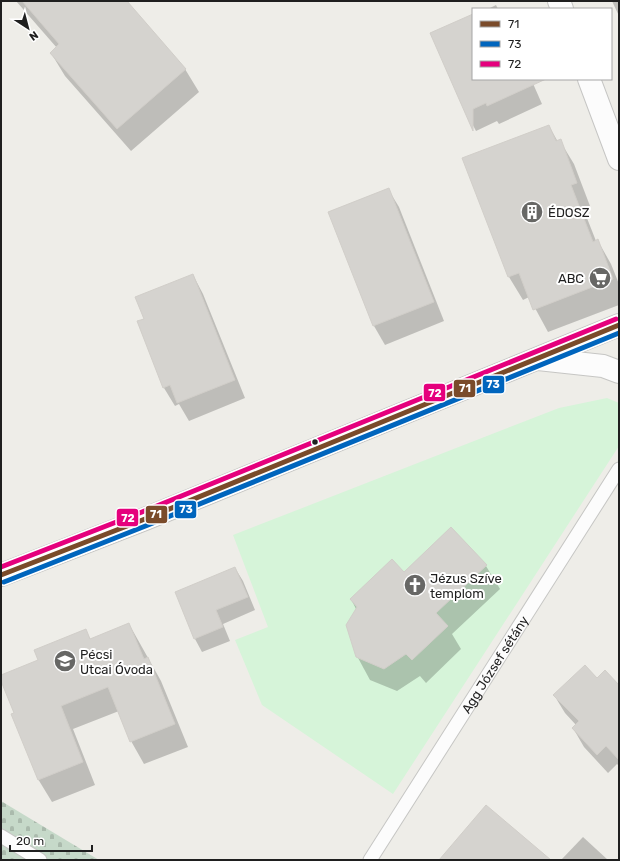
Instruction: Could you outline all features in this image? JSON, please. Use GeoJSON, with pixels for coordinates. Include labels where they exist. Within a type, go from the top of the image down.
{"type":"FeatureCollection","features":[{"type":"Feature","properties":{"kind":"street"},"geometry":{"type":"LineString","coordinates":[[589,80],[619,159]]}},
{"type":"Feature","properties":{"kind":"street"},"geometry":{"type":"LineString","coordinates":[[1,575],[145,519],[619,325]]}},
{"type":"Feature","properties":{"kind":"street"},"geometry":{"type":"LineString","coordinates":[[537,359],[604,366],[619,372]]}},
{"type":"Feature","properties":{"kind":"lane","name":"Agg József sétány"},"geometry":{"type":"LineString","coordinates":[[370,860],[619,469]]}},
{"type":"Feature","properties":{"kind":"lane"},"geometry":{"type":"LineString","coordinates":[[1,836],[40,860]]}},
{"type":"Feature","properties":{"kind":"green space"},"geometry":{"type":"Polygon","coordinates":[[[607,398],[619,403],[619,446],[393,794],[262,705],[235,640],[268,627],[233,535],[559,408],[607,398]]]}},
{"type":"Feature","properties":{"kind":"green space"},"geometry":{"type":"Polygon","coordinates":[[[1,801],[99,860],[1,860],[1,801]]]}},
{"type":"Feature","properties":{"kind":"building"},"geometry":{"type":"Polygon","coordinates":[[[22,1],[127,1],[186,69],[117,129],[50,53],[59,44],[22,1]]]}},
{"type":"Feature","properties":{"kind":"building"},"geometry":{"type":"Polygon","coordinates":[[[472,14],[472,80],[544,80],[487,106],[486,103],[473,109],[473,131],[430,33],[472,14]]]}},
{"type":"Feature","properties":{"kind":"building","name":"ÉDOSZ"},"geometry":{"type":"Polygon","coordinates":[[[549,125],[556,141],[561,139],[577,183],[571,185],[593,242],[598,239],[613,279],[533,310],[519,273],[508,277],[462,158],[549,125]]]}},
{"type":"Feature","properties":{"kind":"building"},"geometry":{"type":"Polygon","coordinates":[[[389,188],[434,302],[373,326],[328,212],[389,188]]]}},
{"type":"Feature","properties":{"kind":"building"},"geometry":{"type":"Polygon","coordinates":[[[193,274],[235,380],[177,403],[170,385],[163,388],[137,321],[144,319],[135,297],[193,274]]]}},
{"type":"Feature","properties":{"kind":"building","name":"Jézus Szíve templom"},"geometry":{"type":"Polygon","coordinates":[[[451,527],[487,565],[436,613],[448,626],[412,660],[406,654],[384,669],[356,657],[346,625],[357,607],[350,599],[392,559],[404,572],[451,527]]]}},
{"type":"Feature","properties":{"kind":"building"},"geometry":{"type":"Polygon","coordinates":[[[235,567],[248,597],[216,610],[223,627],[194,639],[175,592],[235,567]]]}},
{"type":"Feature","properties":{"kind":"building"},"geometry":{"type":"Polygon","coordinates":[[[129,623],[144,659],[148,657],[175,724],[130,742],[108,687],[61,706],[83,762],[38,780],[11,714],[14,713],[1,681],[1,675],[38,660],[34,650],[86,629],[90,639],[129,623]]]}},
{"type":"Feature","properties":{"kind":"building"},"geometry":{"type":"Polygon","coordinates":[[[585,665],[597,678],[605,670],[619,685],[619,760],[606,746],[597,755],[572,728],[579,721],[553,695],[585,665]]]}},
{"type":"Feature","properties":{"kind":"building"},"geometry":{"type":"Polygon","coordinates":[[[486,805],[551,860],[439,860],[486,805]]]}},
{"type":"Feature","properties":{"kind":"transit line","name":"72"},"geometry":{"type":"LineString","coordinates":[[1,567],[142,512],[616,319]]}},
{"type":"Feature","properties":{"kind":"transit line","name":"71"},"geometry":{"type":"LineString","coordinates":[[1,575],[145,519],[619,325]]}},
{"type":"Feature","properties":{"kind":"transit line","name":"73"},"geometry":{"type":"LineString","coordinates":[[4,582],[148,525],[619,333]]}},
{"type":"Feature","properties":{"kind":"place","name":"ÉDOSZ"},"geometry":{"type":"Point","coordinates":[532,212]}},
{"type":"Feature","properties":{"kind":"place","name":"ABC"},"geometry":{"type":"Point","coordinates":[600,278]}},
{"type":"Feature","properties":{"kind":"place","name":"Jézus Szíve templom"},"geometry":{"type":"Point","coordinates":[415,585]}},
{"type":"Feature","properties":{"kind":"place","name":"Pécsi Utcai Óvoda"},"geometry":{"type":"Point","coordinates":[65,661]}}]}
